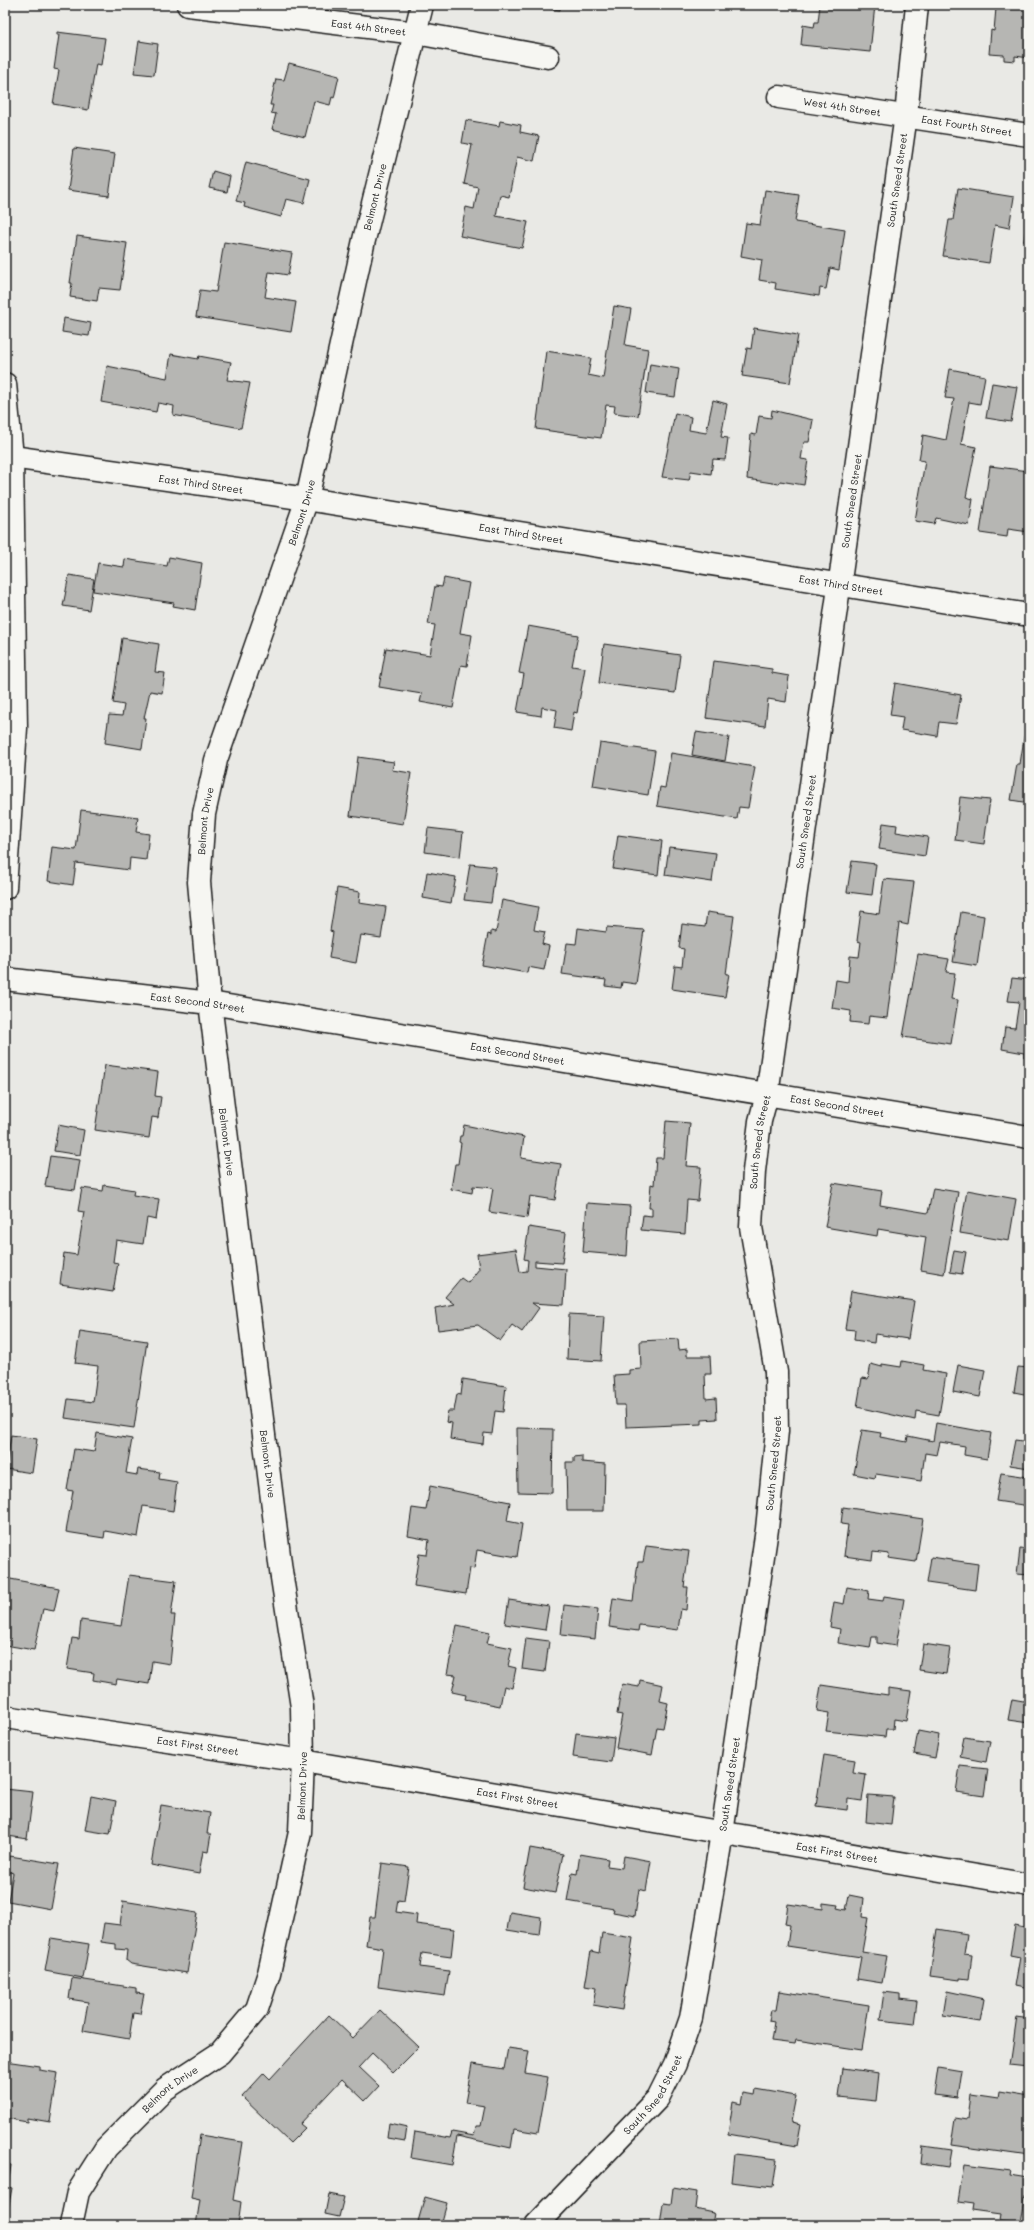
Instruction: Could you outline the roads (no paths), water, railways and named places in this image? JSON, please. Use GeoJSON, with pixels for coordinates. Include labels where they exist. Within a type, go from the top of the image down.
{"type":"FeatureCollection","features":[{"type":"Feature","properties":{"kind":"street","name":"East 4th Street"},"geometry":{"type":"LineString","coordinates":[[188,5],[416,33],[548,57]]}},
{"type":"Feature","properties":{"kind":"street","name":"Belmont Drive"},"geometry":{"type":"LineString","coordinates":[[71,2225],[78,2192],[106,2148],[164,2089],[220,2053],[256,2009],[269,1973],[300,1832],[303,1761],[302,1707],[281,1571],[210,1004],[199,882],[204,814],[216,760],[307,499],[364,240],[422,5]]}},
{"type":"Feature","properties":{"kind":"street","name":"South Sneed Street"},"geometry":{"type":"LineString","coordinates":[[536,2225],[658,2098],[675,2064],[691,2018],[722,1833],[767,1530],[777,1431],[776,1372],[751,1227],[754,1171],[760,1121],[768,1095],[841,586],[906,115],[917,5]]}},
{"type":"Feature","properties":{"kind":"street","name":"West 4th Street"},"geometry":{"type":"LineString","coordinates":[[779,97],[906,115]]}},
{"type":"Feature","properties":{"kind":"street","name":"East Fourth Street"},"geometry":{"type":"LineString","coordinates":[[906,115],[1029,136]]}},
{"type":"Feature","properties":{"kind":"street"},"geometry":{"type":"LineString","coordinates":[[5,384],[12,457],[16,728],[5,888]]}},
{"type":"Feature","properties":{"kind":"street","name":"East Third Street"},"geometry":{"type":"LineString","coordinates":[[12,457],[307,499],[1029,615]]}},
{"type":"Feature","properties":{"kind":"street","name":"East Second Street"},"geometry":{"type":"LineString","coordinates":[[5,979],[210,1004],[1029,1137]]}},
{"type":"Feature","properties":{"kind":"street","name":"East First Street"},"geometry":{"type":"LineString","coordinates":[[5,1717],[303,1761],[1029,1885]]}}]}
